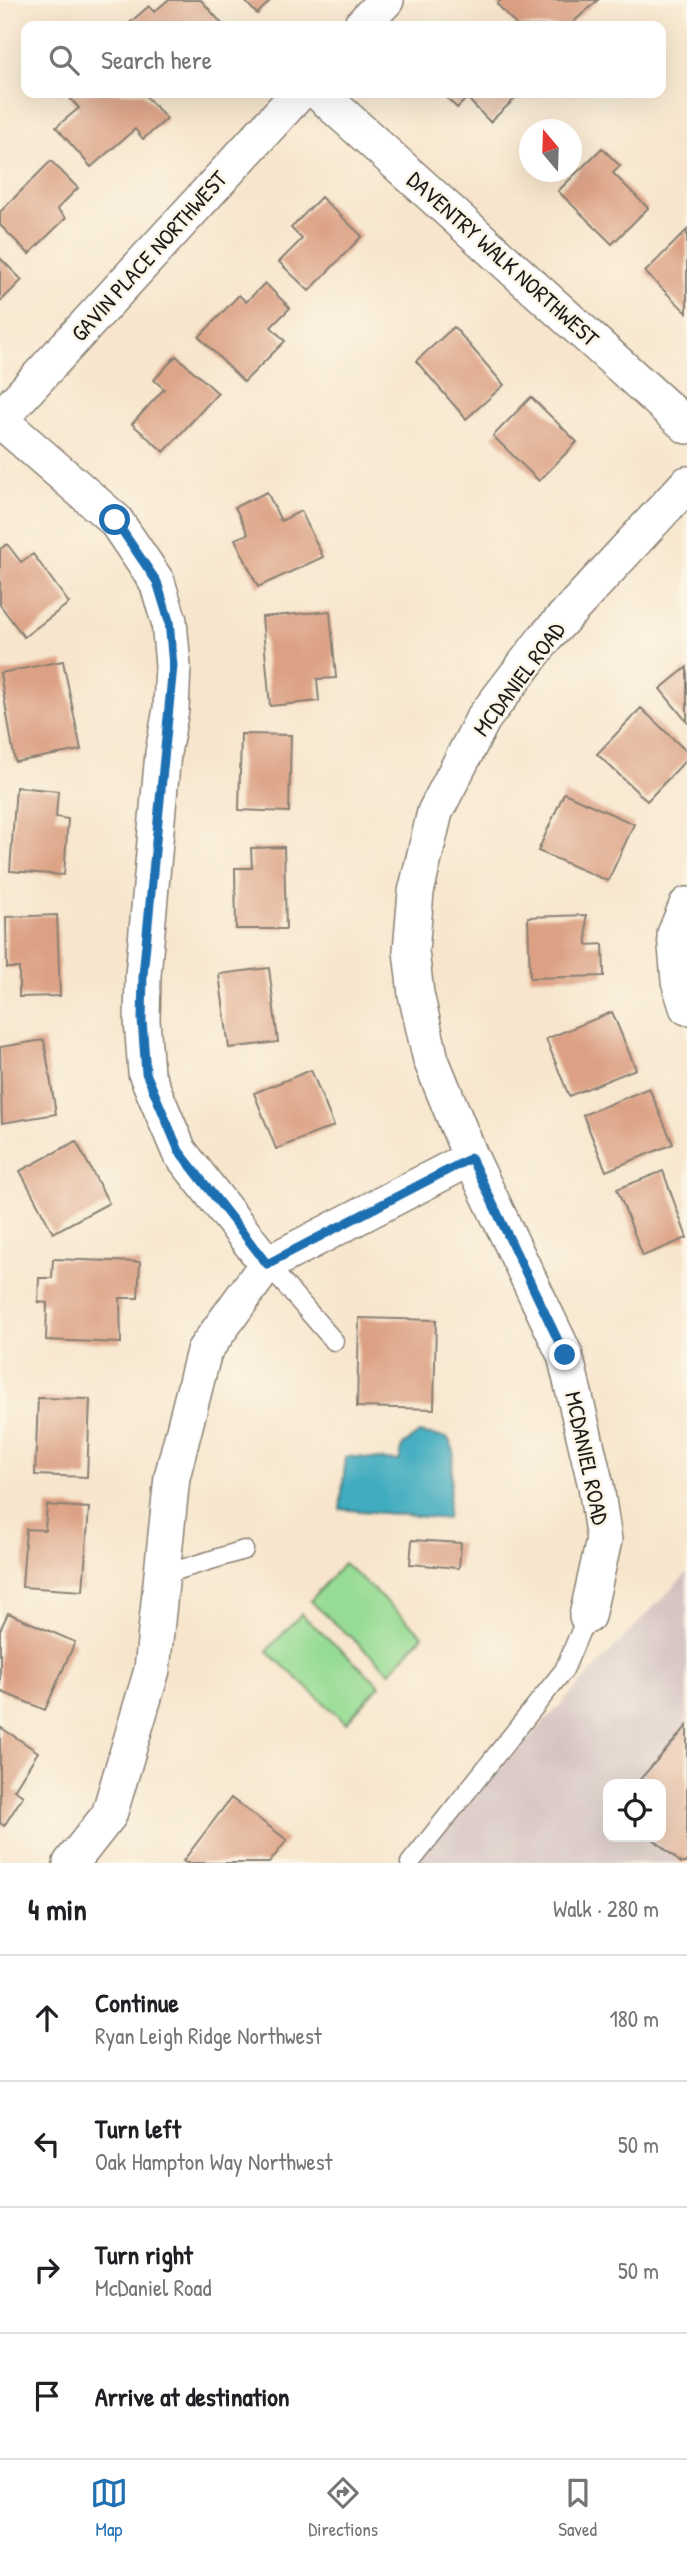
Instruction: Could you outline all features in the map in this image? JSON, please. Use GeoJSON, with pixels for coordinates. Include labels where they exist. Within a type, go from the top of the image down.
{"type":"FeatureCollection","features":[{"type":"Feature","properties":{"kind":"street"},"geometry":{"type":"LineString","coordinates":[[366,21],[386,0]]}},
{"type":"Feature","properties":{"kind":"street","name":"GAVIN PLACE NORTHWEST"},"geometry":{"type":"LineString","coordinates":[[0,419],[294,98]]}},
{"type":"Feature","properties":{"kind":"street","name":"DAVENTRY WALK NORTHWEST"},"geometry":{"type":"LineString","coordinates":[[324,98],[687,426]]}},
{"type":"Feature","properties":{"kind":"street"},"geometry":{"type":"LineString","coordinates":[[0,419],[115,520],[157,582],[169,621],[173,666],[171,709],[163,753],[143,975],[142,1020],[146,1073],[179,1151],[267,1264]]}},
{"type":"Feature","properties":{"kind":"street","name":"MCDANIEL ROAD"},"geometry":{"type":"LineString","coordinates":[[587,1616],[604,1540],[596,1486],[565,1355],[471,1158],[431,1060],[416,994],[411,951],[416,892],[435,812],[483,719],[545,638],[687,484]]}},
{"type":"Feature","properties":{"kind":"street"},"geometry":{"type":"LineString","coordinates":[[687,905],[675,933],[679,981],[687,1007]]}},
{"type":"Feature","properties":{"kind":"street"},"geometry":{"type":"LineString","coordinates":[[71,1863],[109,1815],[152,1670],[172,1478],[204,1351],[267,1264],[471,1158]]}},
{"type":"Feature","properties":{"kind":"lane"},"geometry":{"type":"LineString","coordinates":[[267,1264],[334,1341]]}},
{"type":"Feature","properties":{"kind":"lane"},"geometry":{"type":"LineString","coordinates":[[162,1574],[244,1550]]}},
{"type":"Feature","properties":{"kind":"lane","name":"MCDANIEL ROAD"},"geometry":{"type":"LineString","coordinates":[[410,1863],[564,1670],[587,1616]]}},
{"type":"Feature","properties":{"kind":"shaded area"},"geometry":{"type":"Polygon","coordinates":[[[687,1573],[687,1863],[410,1863],[642,1619],[687,1573]]]}},
{"type":"Feature","properties":{"kind":"green space"},"geometry":{"type":"Polygon","coordinates":[[[344,1563],[423,1635],[390,1672],[310,1601],[344,1563]]]}},
{"type":"Feature","properties":{"kind":"green space"},"geometry":{"type":"Polygon","coordinates":[[[301,1614],[380,1685],[346,1723],[267,1651],[301,1614]]]}},
{"type":"Feature","properties":{"kind":"water"},"geometry":{"type":"Polygon","coordinates":[[[419,1433],[448,1438],[454,1451],[447,1519],[340,1509],[346,1456],[399,1461],[403,1445],[419,1433]]]}},
{"type":"Feature","properties":{"kind":"building"},"geometry":{"type":"Polygon","coordinates":[[[168,0],[201,0],[220,21],[132,21],[149,6],[154,12],[168,0]]]}},
{"type":"Feature","properties":{"kind":"building"},"geometry":{"type":"Polygon","coordinates":[[[244,0],[271,0],[257,14],[244,0]]]}},
{"type":"Feature","properties":{"kind":"building"},"geometry":{"type":"Polygon","coordinates":[[[501,0],[598,0],[575,21],[512,21],[497,4],[501,0]]]}},
{"type":"Feature","properties":{"kind":"building"},"geometry":{"type":"Polygon","coordinates":[[[70,98],[148,98],[167,119],[143,139],[135,129],[91,167],[56,127],[79,108],[70,98]]]}},
{"type":"Feature","properties":{"kind":"building"},"geometry":{"type":"Polygon","coordinates":[[[447,98],[467,98],[457,108],[447,98]]]}},
{"type":"Feature","properties":{"kind":"building"},"geometry":{"type":"Polygon","coordinates":[[[467,98],[516,98],[490,122],[467,98]]]}},
{"type":"Feature","properties":{"kind":"building"},"geometry":{"type":"Polygon","coordinates":[[[602,148],[620,166],[613,173],[648,208],[612,244],[558,191],[567,182],[582,182],[582,168],[602,148]]]}},
{"type":"Feature","properties":{"kind":"building"},"geometry":{"type":"Polygon","coordinates":[[[51,161],[78,188],[57,209],[66,218],[29,254],[0,225],[0,212],[51,161]]]}},
{"type":"Feature","properties":{"kind":"building"},"geometry":{"type":"Polygon","coordinates":[[[321,197],[362,236],[309,291],[279,262],[302,239],[291,228],[321,197]]]}},
{"type":"Feature","properties":{"kind":"building"},"geometry":{"type":"Polygon","coordinates":[[[687,230],[687,313],[645,272],[687,230]]]}},
{"type":"Feature","properties":{"kind":"building"},"geometry":{"type":"Polygon","coordinates":[[[0,258],[22,280],[0,302],[0,258]]]}},
{"type":"Feature","properties":{"kind":"building"},"geometry":{"type":"Polygon","coordinates":[[[265,283],[290,308],[271,327],[285,341],[244,382],[199,337],[239,295],[246,302],[265,283]]]}},
{"type":"Feature","properties":{"kind":"building"},"geometry":{"type":"Polygon","coordinates":[[[454,327],[504,385],[466,419],[416,361],[454,327]]]}},
{"type":"Feature","properties":{"kind":"building"},"geometry":{"type":"Polygon","coordinates":[[[176,356],[218,393],[164,452],[132,424],[164,389],[154,380],[176,356]]]}},
{"type":"Feature","properties":{"kind":"building"},"geometry":{"type":"Polygon","coordinates":[[[531,397],[577,442],[539,481],[493,436],[531,397]]]}},
{"type":"Feature","properties":{"kind":"building"},"geometry":{"type":"Polygon","coordinates":[[[267,492],[281,521],[301,511],[323,557],[258,587],[235,539],[248,534],[235,507],[267,492]]]}},
{"type":"Feature","properties":{"kind":"building"},"geometry":{"type":"Polygon","coordinates":[[[7,544],[21,562],[33,554],[69,603],[24,637],[0,605],[0,549],[7,544]]]}},
{"type":"Feature","properties":{"kind":"building"},"geometry":{"type":"Polygon","coordinates":[[[330,611],[336,678],[317,679],[319,701],[270,706],[262,617],[330,611]]]}},
{"type":"Feature","properties":{"kind":"building"},"geometry":{"type":"Polygon","coordinates":[[[63,661],[81,750],[15,762],[0,673],[63,661]]]}},
{"type":"Feature","properties":{"kind":"building"},"geometry":{"type":"Polygon","coordinates":[[[687,667],[687,722],[660,689],[687,667]]]}},
{"type":"Feature","properties":{"kind":"building"},"geometry":{"type":"Polygon","coordinates":[[[641,708],[687,752],[687,759],[647,801],[597,754],[641,708]]]}},
{"type":"Feature","properties":{"kind":"building"},"geometry":{"type":"Polygon","coordinates":[[[241,734],[291,735],[289,812],[239,810],[241,734]]]}},
{"type":"Feature","properties":{"kind":"building"},"geometry":{"type":"Polygon","coordinates":[[[16,787],[58,791],[56,817],[68,819],[64,875],[10,871],[16,787]]]}},
{"type":"Feature","properties":{"kind":"building"},"geometry":{"type":"Polygon","coordinates":[[[564,793],[634,824],[608,881],[538,851],[564,793]]]}},
{"type":"Feature","properties":{"kind":"building"},"geometry":{"type":"Polygon","coordinates":[[[284,847],[286,929],[236,929],[235,868],[252,868],[251,848],[284,847]]]}},
{"type":"Feature","properties":{"kind":"building"},"geometry":{"type":"Polygon","coordinates":[[[57,915],[60,996],[19,997],[19,968],[7,968],[6,917],[57,915]]]}},
{"type":"Feature","properties":{"kind":"building"},"geometry":{"type":"Polygon","coordinates":[[[586,915],[587,945],[603,944],[604,976],[530,978],[528,917],[586,915]]]}},
{"type":"Feature","properties":{"kind":"building"},"geometry":{"type":"Polygon","coordinates":[[[269,968],[278,1042],[229,1048],[219,974],[269,968]]]}},
{"type":"Feature","properties":{"kind":"building"},"geometry":{"type":"Polygon","coordinates":[[[612,1012],[636,1069],[569,1096],[546,1039],[612,1012]]]}},
{"type":"Feature","properties":{"kind":"building"},"geometry":{"type":"Polygon","coordinates":[[[44,1040],[56,1114],[2,1123],[0,1047],[44,1040]]]}},
{"type":"Feature","properties":{"kind":"building"},"geometry":{"type":"Polygon","coordinates":[[[311,1070],[334,1126],[276,1149],[254,1093],[311,1070]]]}},
{"type":"Feature","properties":{"kind":"building"},"geometry":{"type":"Polygon","coordinates":[[[649,1088],[673,1144],[606,1171],[583,1115],[649,1088]]]}},
{"type":"Feature","properties":{"kind":"building"},"geometry":{"type":"Polygon","coordinates":[[[76,1141],[109,1203],[53,1233],[20,1171],[76,1141]]]}},
{"type":"Feature","properties":{"kind":"building"},"geometry":{"type":"Polygon","coordinates":[[[663,1171],[687,1238],[643,1256],[617,1189],[663,1171]]]}},
{"type":"Feature","properties":{"kind":"building"},"geometry":{"type":"Polygon","coordinates":[[[53,1259],[140,1262],[138,1298],[120,1298],[121,1343],[46,1340],[47,1303],[38,1302],[39,1278],[52,1278],[53,1259]]]}},
{"type":"Feature","properties":{"kind":"building"},"geometry":{"type":"Polygon","coordinates":[[[359,1318],[436,1320],[434,1409],[357,1407],[359,1318]]]}},
{"type":"Feature","properties":{"kind":"building"},"geometry":{"type":"Polygon","coordinates":[[[38,1398],[90,1399],[87,1477],[35,1475],[38,1398]]]}},
{"type":"Feature","properties":{"kind":"building"},"geometry":{"type":"Polygon","coordinates":[[[47,1505],[89,1508],[83,1591],[22,1587],[26,1529],[45,1530],[47,1505]]]}},
{"type":"Feature","properties":{"kind":"building"},"geometry":{"type":"Polygon","coordinates":[[[412,1540],[461,1543],[459,1568],[410,1564],[412,1540]]]}},
{"type":"Feature","properties":{"kind":"building"},"geometry":{"type":"Polygon","coordinates":[[[8,1613],[75,1642],[45,1710],[0,1691],[0,1630],[8,1613]]]}},
{"type":"Feature","properties":{"kind":"building"},"geometry":{"type":"Polygon","coordinates":[[[687,1726],[687,1863],[681,1863],[657,1842],[666,1842],[666,1779],[640,1779],[687,1726]]]}},
{"type":"Feature","properties":{"kind":"building"},"geometry":{"type":"Polygon","coordinates":[[[0,1727],[38,1752],[14,1790],[23,1796],[4,1826],[0,1823],[0,1727]]]}},
{"type":"Feature","properties":{"kind":"building"},"geometry":{"type":"Polygon","coordinates":[[[231,1798],[287,1840],[269,1863],[183,1861],[231,1798]]]}},
{"type":"Feature","properties":{"kind":"route"},"geometry":{"type":"LineString","coordinates":[[115,520],[157,582],[169,621],[173,666],[171,709],[163,753],[150,884],[142,1020],[146,1073],[179,1151],[231,1222],[267,1264],[471,1158],[565,1355]]}}]}
